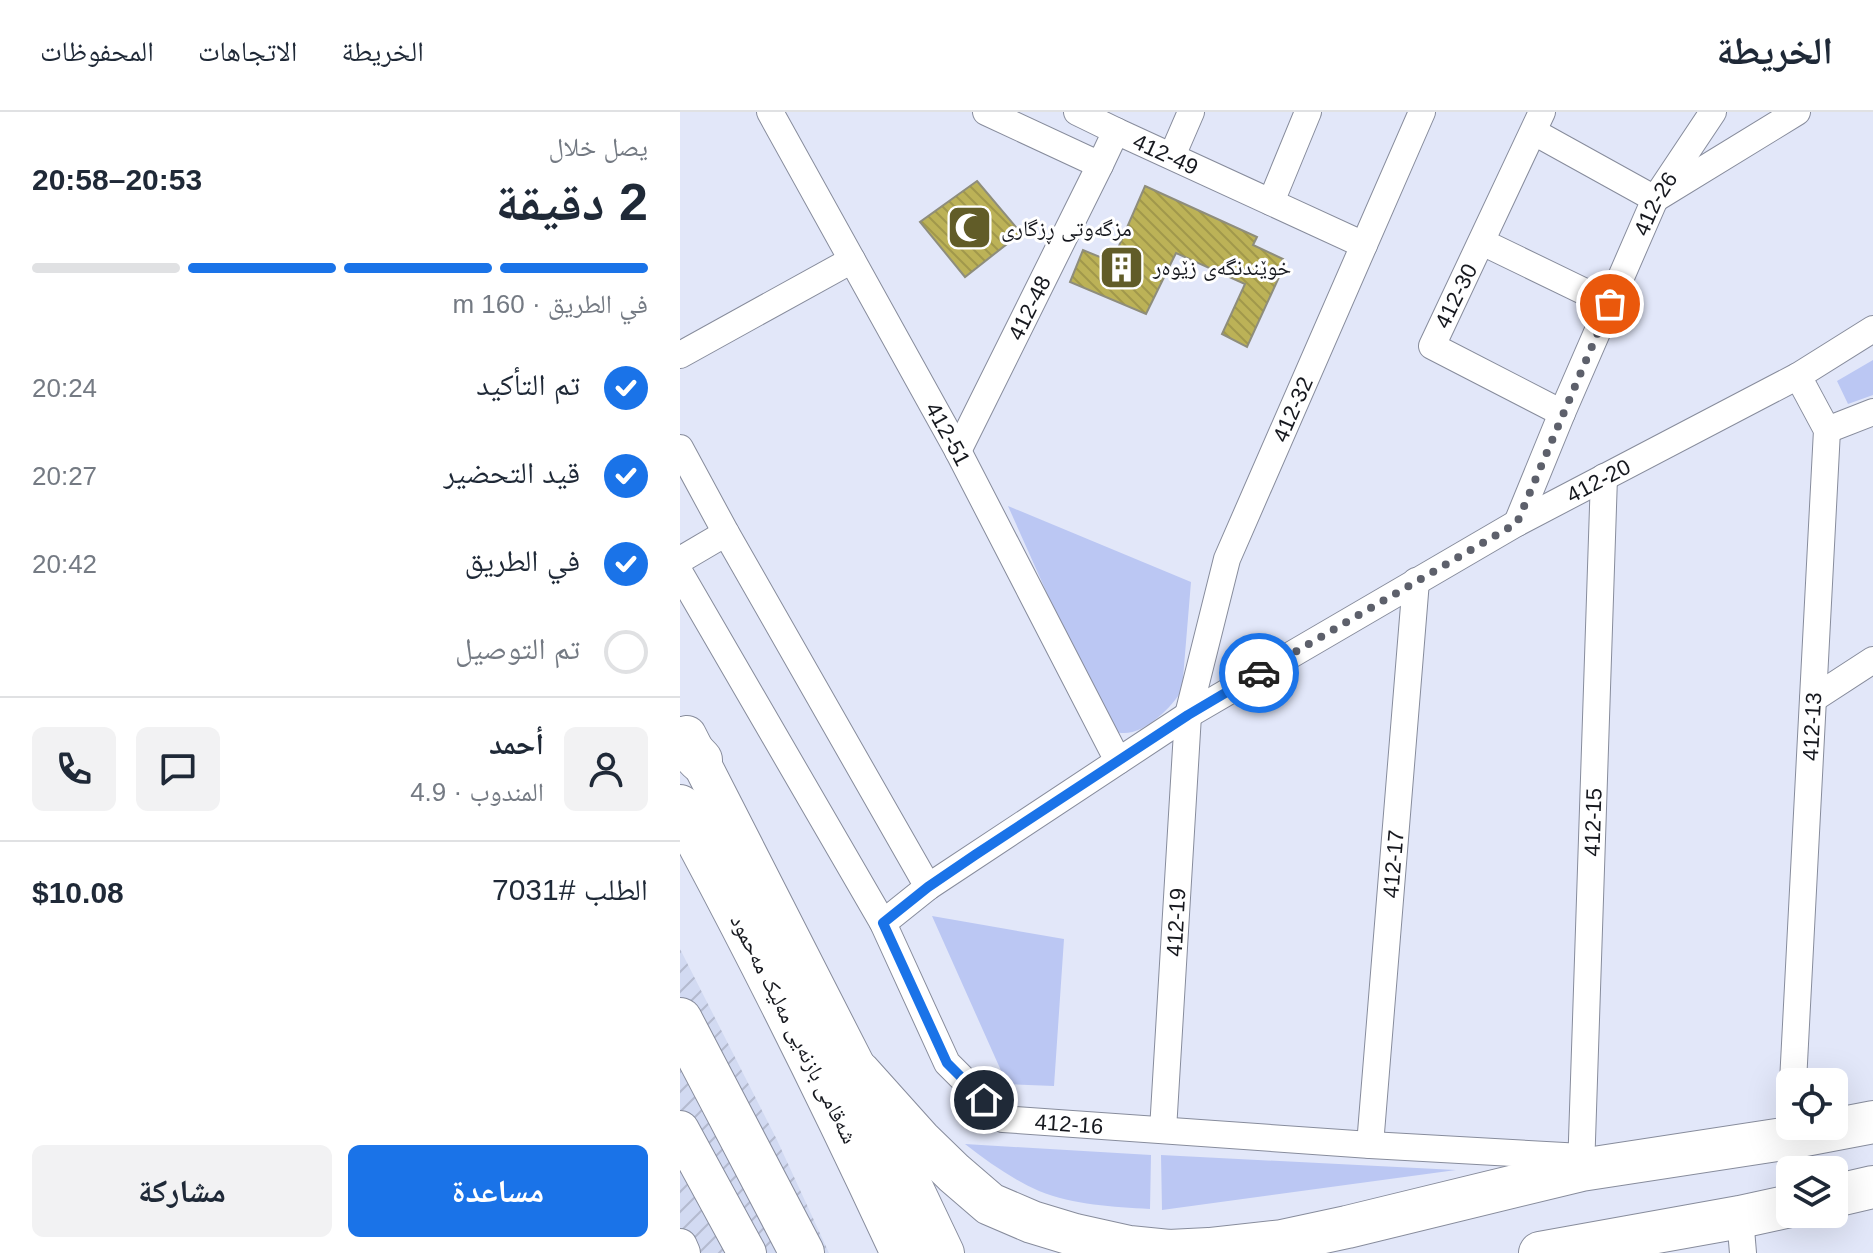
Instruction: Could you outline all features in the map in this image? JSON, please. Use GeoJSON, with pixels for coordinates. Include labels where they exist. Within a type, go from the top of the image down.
{"type":"FeatureCollection","features":[{"type":"Feature","properties":{"kind":"highway","name":"شەقامی بازنەیی مەلیک مەحمود"},"geometry":{"type":"LineString","coordinates":[[680,807],[850,1139],[903,1253]]}},
{"type":"Feature","properties":{"kind":"highway"},"geometry":{"type":"LineString","coordinates":[[680,1020],[802,1253]]}},
{"type":"Feature","properties":{"kind":"main road"},"geometry":{"type":"LineString","coordinates":[[680,722],[690,750],[859,1072],[945,1253]]}},
{"type":"Feature","properties":{"kind":"main road"},"geometry":{"type":"LineString","coordinates":[[859,1072],[920,1140],[990,1204],[1032,1222],[1075,1235],[1129,1247],[1169,1251],[1282,1241],[1349,1240],[1581,1163],[1776,1134]]}},
{"type":"Feature","properties":{"kind":"main road"},"geometry":{"type":"LineString","coordinates":[[1848,1125],[1873,1122]]}},
{"type":"Feature","properties":{"kind":"main road"},"geometry":{"type":"LineString","coordinates":[[680,1130],[747,1253]]}},
{"type":"Feature","properties":{"kind":"main road"},"geometry":{"type":"LineString","coordinates":[[1848,1193],[1873,1187]]}},
{"type":"Feature","properties":{"kind":"main road"},"geometry":{"type":"LineString","coordinates":[[1540,1253],[1741,1235],[1776,1214]]}},
{"type":"Feature","properties":{"kind":"street","name":"412-51"},"geometry":{"type":"LineString","coordinates":[[770,112],[958,451],[1118,761]]}},
{"type":"Feature","properties":{"kind":"street","name":"412-49"},"geometry":{"type":"LineString","coordinates":[[986,112],[1100,165],[1116,131],[1364,245]]}},
{"type":"Feature","properties":{"kind":"street"},"geometry":{"type":"LineString","coordinates":[[1061,147],[1077,112],[1116,131]]}},
{"type":"Feature","properties":{"kind":"street"},"geometry":{"type":"LineString","coordinates":[[1172,156],[1191,112]]}},
{"type":"Feature","properties":{"kind":"street"},"geometry":{"type":"LineString","coordinates":[[1271,202],[1308,112]]}},
{"type":"Feature","properties":{"kind":"street","name":"412-32"},"geometry":{"type":"LineString","coordinates":[[1188,715],[1227,559],[1422,112]]}},
{"type":"Feature","properties":{"kind":"street","name":"412-26"},"geometry":{"type":"LineString","coordinates":[[1517,523],[1655,199],[1713,112]]}},
{"type":"Feature","properties":{"kind":"street"},"geometry":{"type":"LineString","coordinates":[[1538,122],[1655,199],[1797,112]]}},
{"type":"Feature","properties":{"kind":"street","name":"412-30"},"geometry":{"type":"LineString","coordinates":[[1538,122],[1432,346],[1562,413]]}},
{"type":"Feature","properties":{"kind":"street","name":"412-48"},"geometry":{"type":"LineString","coordinates":[[958,451],[1100,165]]}},
{"type":"Feature","properties":{"kind":"street"},"geometry":{"type":"LineString","coordinates":[[1482,242],[1610,304]]}},
{"type":"Feature","properties":{"kind":"street"},"geometry":{"type":"LineString","coordinates":[[680,355],[852,260]]}},
{"type":"Feature","properties":{"kind":"street","name":"412-20"},"geometry":{"type":"LineString","coordinates":[[883,923],[928,887],[1188,715],[1517,523],[1798,376],[1873,329]]}},
{"type":"Feature","properties":{"kind":"street"},"geometry":{"type":"LineString","coordinates":[[1798,376],[1827,430],[1873,412]]}},
{"type":"Feature","properties":{"kind":"street","name":"412-13"},"geometry":{"type":"LineString","coordinates":[[1794,1068],[1827,430]]}},
{"type":"Feature","properties":{"kind":"street"},"geometry":{"type":"LineString","coordinates":[[680,448],[928,887]]}},
{"type":"Feature","properties":{"kind":"street","name":"412-15"},"geometry":{"type":"LineString","coordinates":[[1581,1163],[1604,477]]}},
{"type":"Feature","properties":{"kind":"street"},"geometry":{"type":"LineString","coordinates":[[680,560],[726,533]]}},
{"type":"Feature","properties":{"kind":"street","name":"412-16"},"geometry":{"type":"LineString","coordinates":[[680,573],[883,923],[947,1063],[1003,1119],[1581,1163]]}},
{"type":"Feature","properties":{"kind":"street","name":"412-17"},"geometry":{"type":"LineString","coordinates":[[1370,1145],[1416,581]]}},
{"type":"Feature","properties":{"kind":"street"},"geometry":{"type":"LineString","coordinates":[[1813,699],[1873,660]]}},
{"type":"Feature","properties":{"kind":"street","name":"412-19"},"geometry":{"type":"LineString","coordinates":[[1163,1130],[1188,715]]}},
{"type":"Feature","properties":{"kind":"street"},"geometry":{"type":"LineString","coordinates":[[680,1246],[683,1253]]}},
{"type":"Feature","properties":{"kind":"shaded area"},"geometry":{"type":"Polygon","coordinates":[[[1873,360],[1873,395],[1848,404],[1837,381],[1873,360]]]}},
{"type":"Feature","properties":{"kind":"shaded area"},"geometry":{"type":"Polygon","coordinates":[[[1008,506],[1191,582],[1182,690],[1168,708],[1148,725],[1126,733],[1115,732],[1106,725],[1008,506]]]}},
{"type":"Feature","properties":{"kind":"shaded area"},"geometry":{"type":"Polygon","coordinates":[[[932,916],[1064,939],[1054,1086],[1007,1084],[932,916]]]}},
{"type":"Feature","properties":{"kind":"shaded area"},"geometry":{"type":"Polygon","coordinates":[[[680,949],[777,1140],[829,1253],[680,1253],[680,949]]]}},
{"type":"Feature","properties":{"kind":"shaded area"},"geometry":{"type":"Polygon","coordinates":[[[965,1144],[1151,1155],[1150,1209],[1094,1204],[1052,1196],[1010,1176],[965,1144]]]}},
{"type":"Feature","properties":{"kind":"shaded area"},"geometry":{"type":"Polygon","coordinates":[[[1161,1155],[1456,1170],[1162,1210],[1161,1155]]]}},
{"type":"Feature","properties":{"kind":"building","name":"مزگەوتی ڕزگاری"},"geometry":{"type":"Polygon","coordinates":[[[977,181],[1021,233],[965,277],[920,222],[977,181]]]}},
{"type":"Feature","properties":{"kind":"building","name":"خوێندنگەی زێوەر"},"geometry":{"type":"Polygon","coordinates":[[[1145,186],[1257,237],[1253,245],[1283,259],[1276,273],[1280,275],[1247,347],[1222,334],[1245,284],[1176,253],[1146,314],[1070,282],[1083,250],[1112,262],[1145,186]]]}},
{"type":"Feature","properties":{"kind":"way so far"},"geometry":{"type":"LineString","coordinates":[[1259,673],[1517,523],[1610,304]]}},
{"type":"Feature","properties":{"kind":"place","name":"مزگەوتی ڕزگاری"},"geometry":{"type":"Point","coordinates":[970,228]}},
{"type":"Feature","properties":{"kind":"place","name":"خوێندنگەی زێوەر"},"geometry":{"type":"Point","coordinates":[1122,267]}},
{"type":"Feature","properties":{"kind":"route"},"geometry":{"type":"LineString","coordinates":[[984,1100],[947,1063],[883,923],[975,855],[1188,715],[1259,673]]}}]}
